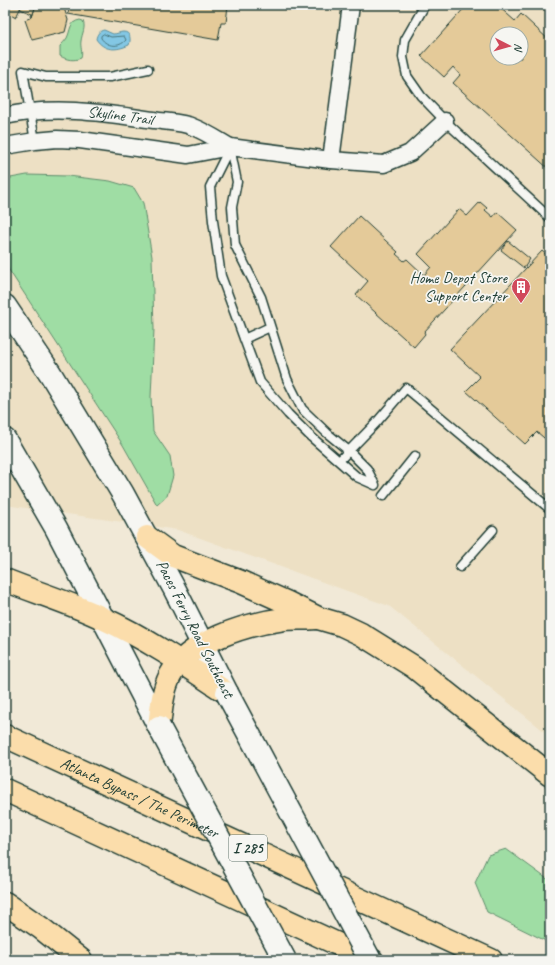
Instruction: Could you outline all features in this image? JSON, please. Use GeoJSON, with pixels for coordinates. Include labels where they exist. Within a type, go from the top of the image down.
{"type":"FeatureCollection","features":[{"type":"Feature","properties":{"kind":"highway"},"geometry":{"type":"LineString","coordinates":[[147,537],[173,556],[241,582],[318,618],[342,625],[361,634],[414,667],[550,775]]}},
{"type":"Feature","properties":{"kind":"highway"},"geometry":{"type":"LineString","coordinates":[[5,580],[102,618],[180,661],[227,693]]}},
{"type":"Feature","properties":{"kind":"highway"},"geometry":{"type":"LineString","coordinates":[[159,727],[161,706],[170,677],[180,661],[202,644],[247,627],[269,622],[286,619],[318,618]]}},
{"type":"Feature","properties":{"kind":"highway","name":"Atlanta Bypass / The Perimeter"},"geometry":{"type":"LineString","coordinates":[[5,736],[491,960]]}},
{"type":"Feature","properties":{"kind":"highway"},"geometry":{"type":"LineString","coordinates":[[5,790],[371,960]]}},
{"type":"Feature","properties":{"kind":"highway"},"geometry":{"type":"LineString","coordinates":[[5,903],[41,928],[82,960]]}},
{"type":"Feature","properties":{"kind":"main road","name":"Paces Ferry Road Southeast"},"geometry":{"type":"LineString","coordinates":[[5,306],[50,373],[147,537],[227,693],[371,960]]}},
{"type":"Feature","properties":{"kind":"main road"},"geometry":{"type":"LineString","coordinates":[[5,440],[56,528],[117,648],[285,960]]}},
{"type":"Feature","properties":{"kind":"street"},"geometry":{"type":"LineString","coordinates":[[331,160],[351,5]]}},
{"type":"Feature","properties":{"kind":"street","name":"Skyline Trail"},"geometry":{"type":"LineString","coordinates":[[5,116],[29,111],[84,111],[192,126],[230,147]]}},
{"type":"Feature","properties":{"kind":"street","name":"Skyline Trail"},"geometry":{"type":"LineString","coordinates":[[5,146],[57,139],[80,140],[188,155],[230,147],[331,160],[384,164],[410,153],[445,121]]}},
{"type":"Feature","properties":{"kind":"lane"},"geometry":{"type":"LineString","coordinates":[[425,5],[405,40],[403,57],[407,76],[421,96],[445,121],[550,218]]}},
{"type":"Feature","properties":{"kind":"lane"},"geometry":{"type":"LineString","coordinates":[[35,141],[23,71],[46,77],[110,77],[148,69]]}},
{"type":"Feature","properties":{"kind":"lane"},"geometry":{"type":"LineString","coordinates":[[230,147],[237,182],[232,207],[235,245],[261,296],[287,379],[302,409],[367,469],[375,486],[357,477],[339,462],[288,414],[260,382],[221,276],[213,221],[210,187],[230,147]]}},
{"type":"Feature","properties":{"kind":"lane"},"geometry":{"type":"LineString","coordinates":[[244,339],[270,327]]}},
{"type":"Feature","properties":{"kind":"lane"},"geometry":{"type":"LineString","coordinates":[[339,462],[406,388],[550,509]]}},
{"type":"Feature","properties":{"kind":"lane"},"geometry":{"type":"LineString","coordinates":[[383,496],[416,456]]}},
{"type":"Feature","properties":{"kind":"lane"},"geometry":{"type":"LineString","coordinates":[[460,567],[493,530]]}},
{"type":"Feature","properties":{"kind":"shaded area"},"geometry":{"type":"Polygon","coordinates":[[[5,5],[550,5],[550,736],[389,606],[178,530],[5,505],[5,5]]]}},
{"type":"Feature","properties":{"kind":"shaded area"},"geometry":{"type":"Polygon","coordinates":[[[5,949],[19,960],[5,960],[5,949]]]}},
{"type":"Feature","properties":{"kind":"green space"},"geometry":{"type":"Polygon","coordinates":[[[80,20],[83,21],[84,26],[81,41],[81,58],[73,60],[60,56],[60,46],[67,38],[72,24],[80,20]]]}},
{"type":"Feature","properties":{"kind":"green space"},"geometry":{"type":"Polygon","coordinates":[[[27,175],[68,176],[110,181],[134,188],[143,203],[152,257],[154,329],[151,397],[153,431],[170,456],[173,476],[167,496],[157,505],[123,445],[5,264],[5,179],[27,175]]]}},
{"type":"Feature","properties":{"kind":"green space"},"geometry":{"type":"Polygon","coordinates":[[[506,849],[550,881],[550,943],[487,912],[475,883],[488,855],[506,849]]]}},
{"type":"Feature","properties":{"kind":"water"},"geometry":{"type":"Polygon","coordinates":[[[104,30],[113,34],[123,32],[128,33],[130,39],[129,45],[115,49],[103,46],[96,39],[98,33],[104,30]]]}},
{"type":"Feature","properties":{"kind":"building"},"geometry":{"type":"Polygon","coordinates":[[[5,5],[22,5],[16,17],[5,11],[5,5]]]}},
{"type":"Feature","properties":{"kind":"building"},"geometry":{"type":"Polygon","coordinates":[[[22,5],[29,5],[35,8],[32,17],[30,18],[32,14],[20,9],[22,5]]]}},
{"type":"Feature","properties":{"kind":"building"},"geometry":{"type":"Polygon","coordinates":[[[36,5],[63,5],[68,20],[65,32],[32,40],[25,20],[32,17],[36,5]]]}},
{"type":"Feature","properties":{"kind":"building"},"geometry":{"type":"Polygon","coordinates":[[[70,5],[228,5],[226,23],[221,23],[218,40],[68,14],[70,5]]]}},
{"type":"Feature","properties":{"kind":"building"},"geometry":{"type":"Polygon","coordinates":[[[467,5],[483,5],[487,9],[490,5],[497,5],[515,21],[521,14],[550,41],[550,170],[453,83],[460,75],[453,67],[444,77],[421,56],[467,5]]]}},
{"type":"Feature","properties":{"kind":"building"},"geometry":{"type":"Polygon","coordinates":[[[480,202],[487,208],[485,210],[493,217],[497,212],[517,230],[424,332],[425,334],[414,347],[356,295],[368,281],[331,247],[359,216],[398,252],[396,254],[404,261],[407,259],[424,275],[431,267],[418,254],[459,209],[467,216],[480,202]]]}},
{"type":"Feature","properties":{"kind":"building"},"geometry":{"type":"Polygon","coordinates":[[[508,241],[530,259],[524,268],[501,250],[508,241]]]}},
{"type":"Feature","properties":{"kind":"building","name":"Home Depot Store Support Center"},"geometry":{"type":"Polygon","coordinates":[[[542,251],[550,258],[550,443],[537,432],[525,444],[466,391],[480,377],[450,349],[542,251]]]}},
{"type":"Feature","properties":{"kind":"place","name":"Home Depot Store Support Center"},"geometry":{"type":"Point","coordinates":[521,304]}}]}
